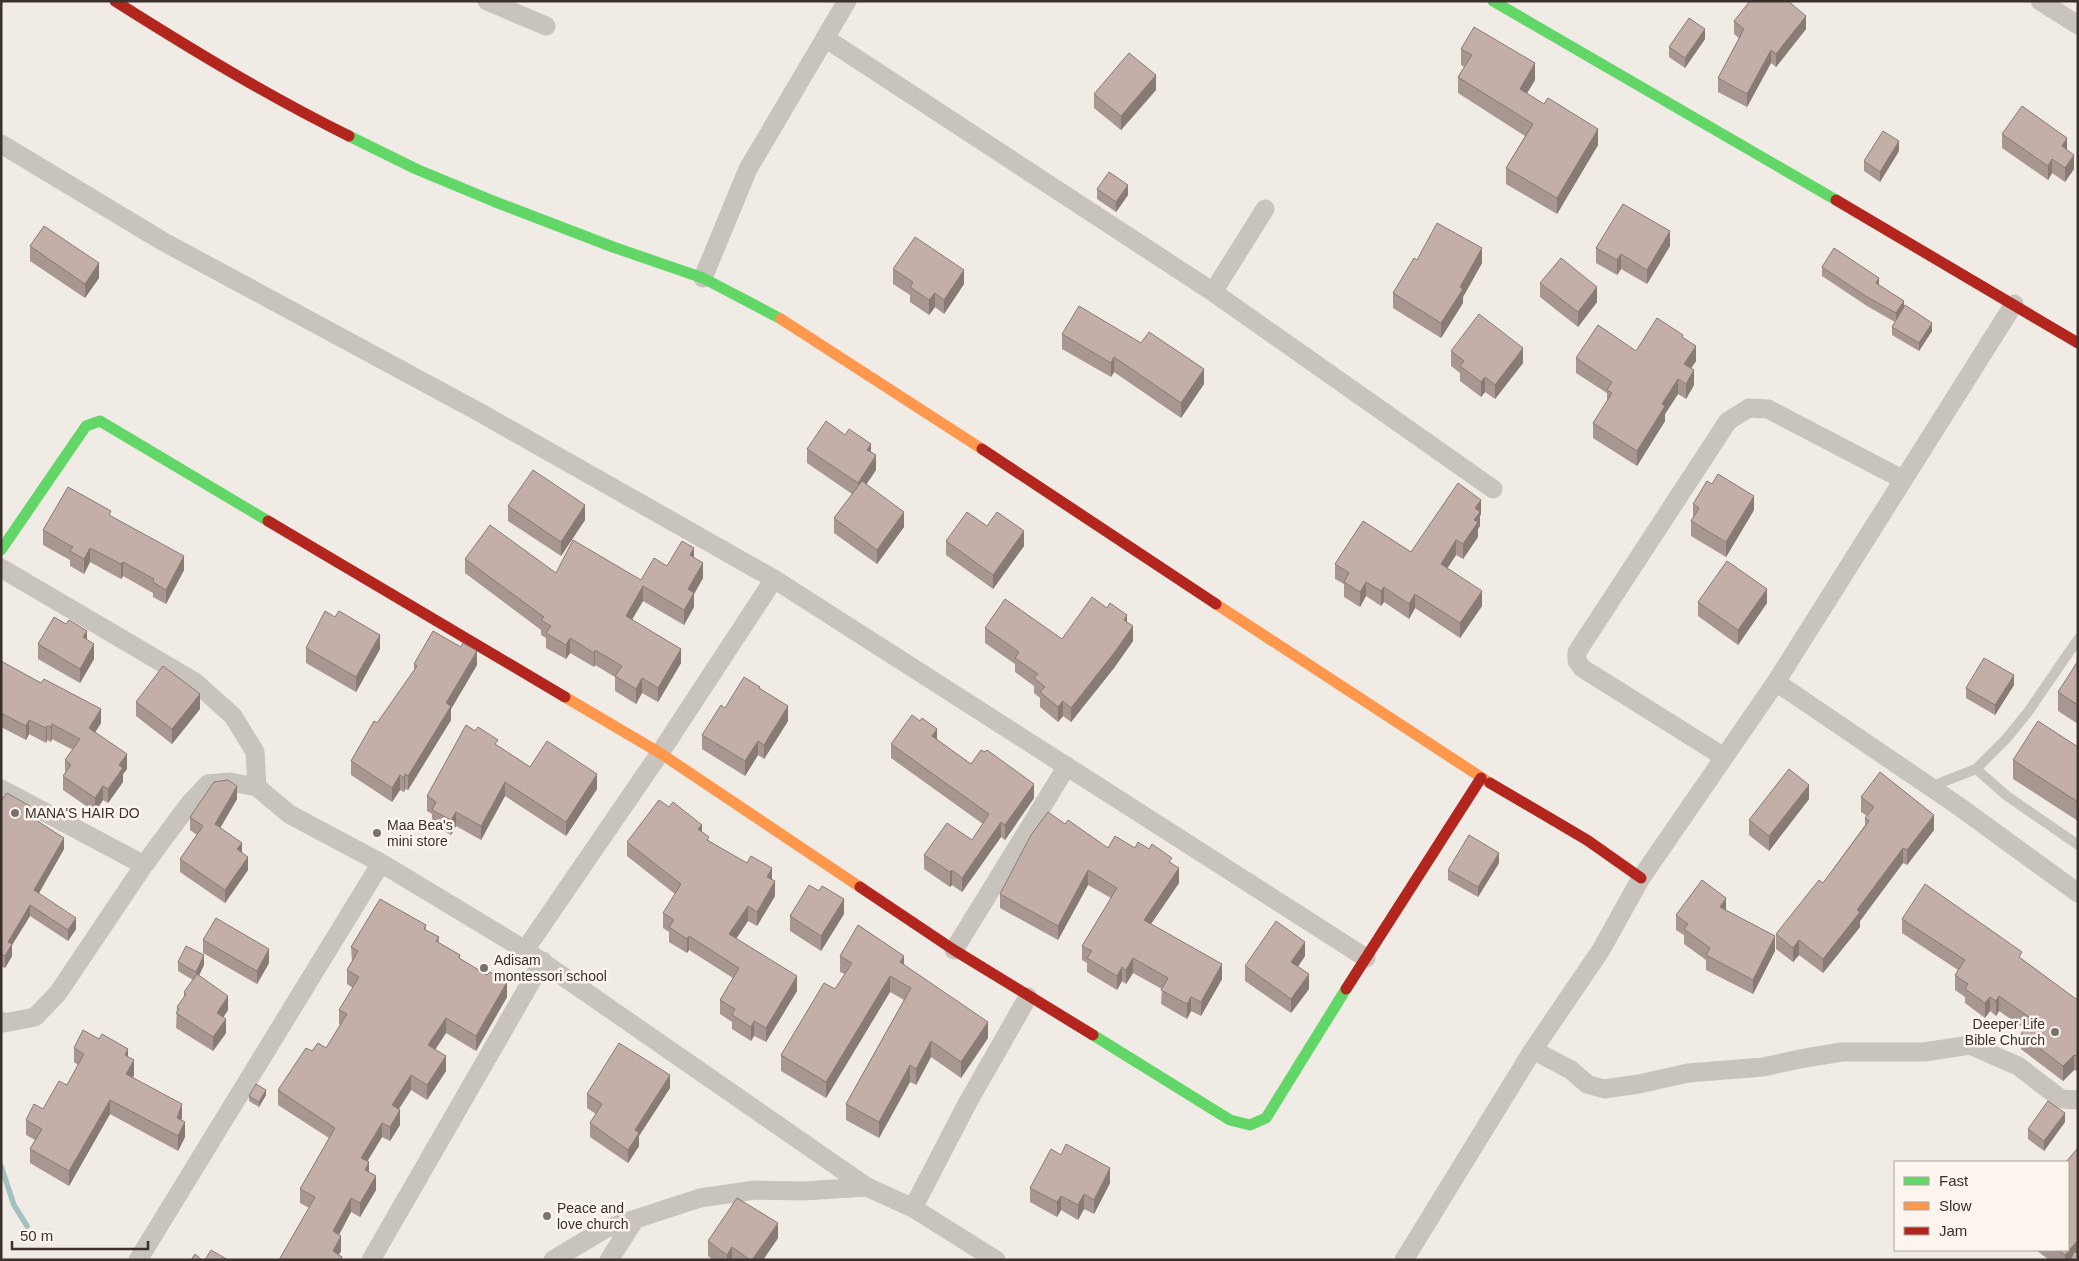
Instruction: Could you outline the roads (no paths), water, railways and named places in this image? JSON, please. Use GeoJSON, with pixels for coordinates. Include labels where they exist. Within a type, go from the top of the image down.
{"type":"FeatureCollection","features":[{"type":"Feature","properties":{"kind":"street"},"geometry":{"type":"LineString","coordinates":[[115,1],[212,62],[297,110],[416,169],[613,247],[703,278],[794,326],[1481,778],[1587,840],[1641,878]]}},
{"type":"Feature","properties":{"kind":"street"},"geometry":{"type":"LineString","coordinates":[[487,1],[546,26]]}},
{"type":"Feature","properties":{"kind":"street"},"geometry":{"type":"LineString","coordinates":[[703,278],[748,169],[847,1]]}},
{"type":"Feature","properties":{"kind":"street"},"geometry":{"type":"LineString","coordinates":[[1493,1],[2078,343]]}},
{"type":"Feature","properties":{"kind":"street"},"geometry":{"type":"LineString","coordinates":[[2040,1],[2078,25]]}},
{"type":"Feature","properties":{"kind":"street"},"geometry":{"type":"LineString","coordinates":[[825,38],[1213,292],[1493,489]]}},
{"type":"Feature","properties":{"kind":"street"},"geometry":{"type":"LineString","coordinates":[[1,144],[164,242],[479,412],[774,579],[1366,958]]}},
{"type":"Feature","properties":{"kind":"street"},"geometry":{"type":"LineString","coordinates":[[1213,292],[1265,209]]}},
{"type":"Feature","properties":{"kind":"street"},"geometry":{"type":"LineString","coordinates":[[1408,1259],[1533,1050],[1601,950],[1641,878],[1776,682],[1902,479],[2014,304]]}},
{"type":"Feature","properties":{"kind":"street"},"geometry":{"type":"LineString","coordinates":[[1724,757],[1582,668],[1577,660],[1577,652],[1582,644],[1728,421],[1749,408],[1768,409],[1902,479]]}},
{"type":"Feature","properties":{"kind":"street"},"geometry":{"type":"LineString","coordinates":[[1,550],[86,426],[100,420],[660,752],[954,950],[1028,997],[1230,1120],[1250,1125],[1266,1118],[1481,778]]}},
{"type":"Feature","properties":{"kind":"street"},"geometry":{"type":"LineString","coordinates":[[1,568],[195,682],[233,716],[255,752],[257,787]]}},
{"type":"Feature","properties":{"kind":"street"},"geometry":{"type":"LineString","coordinates":[[525,950],[660,752],[774,579]]}},
{"type":"Feature","properties":{"kind":"street"},"geometry":{"type":"LineString","coordinates":[[1776,682],[1930,787],[2078,892]]}},
{"type":"Feature","properties":{"kind":"street"},"geometry":{"type":"LineString","coordinates":[[954,950],[1067,766]]}},
{"type":"Feature","properties":{"kind":"street"},"geometry":{"type":"LineString","coordinates":[[1,1021],[4,1023],[35,1018],[58,993],[144,865],[190,804],[208,784],[230,782],[257,787],[289,814],[381,864],[525,950],[867,1187],[914,1208],[996,1260]]}},
{"type":"Feature","properties":{"kind":"street"},"geometry":{"type":"LineString","coordinates":[[1,790],[144,865]]}},
{"type":"Feature","properties":{"kind":"street"},"geometry":{"type":"LineString","coordinates":[[138,1260],[381,864]]}},
{"type":"Feature","properties":{"kind":"street"},"geometry":{"type":"LineString","coordinates":[[371,1260],[543,962]]}},
{"type":"Feature","properties":{"kind":"street"},"geometry":{"type":"LineString","coordinates":[[914,1208],[968,1102],[1028,997]]}},
{"type":"Feature","properties":{"kind":"street"},"geometry":{"type":"LineString","coordinates":[[1533,1050],[1571,1070],[1587,1084],[1604,1089],[1639,1084],[1688,1073],[1763,1067],[1842,1052],[1924,1052],[1970,1045],[2018,1066],[2061,1100],[2078,1100]]}},
{"type":"Feature","properties":{"kind":"street"},"geometry":{"type":"LineString","coordinates":[[553,1260],[605,1230],[700,1198],[755,1190],[802,1191],[867,1187]]}},
{"type":"Feature","properties":{"kind":"street"},"geometry":{"type":"LineString","coordinates":[[609,1260],[634,1221]]}},
{"type":"Feature","properties":{"kind":"lane"},"geometry":{"type":"LineString","coordinates":[[1930,787],[1976,769],[2006,739],[2028,712],[2078,639]]}},
{"type":"Feature","properties":{"kind":"lane"},"geometry":{"type":"LineString","coordinates":[[1976,769],[2006,796],[2078,844]]}},
{"type":"Feature","properties":{"kind":"waterway"},"geometry":{"type":"LineString","coordinates":[[1,1166],[14,1205],[27,1226]]}},
{"type":"Feature","properties":{"kind":"place","name":"MANA'S HAIR DO"},"geometry":{"type":"Point","coordinates":[15,813]}},
{"type":"Feature","properties":{"kind":"place","name":"Maa Bea's mini store"},"geometry":{"type":"Point","coordinates":[377,833]}},
{"type":"Feature","properties":{"kind":"place","name":"Adisam montessori school"},"geometry":{"type":"Point","coordinates":[484,968]}},
{"type":"Feature","properties":{"kind":"place","name":"Deeper Life Bible Church"},"geometry":{"type":"Point","coordinates":[2055,1032]}},
{"type":"Feature","properties":{"kind":"place","name":"Peace and love church"},"geometry":{"type":"Point","coordinates":[547,1216]}}]}
